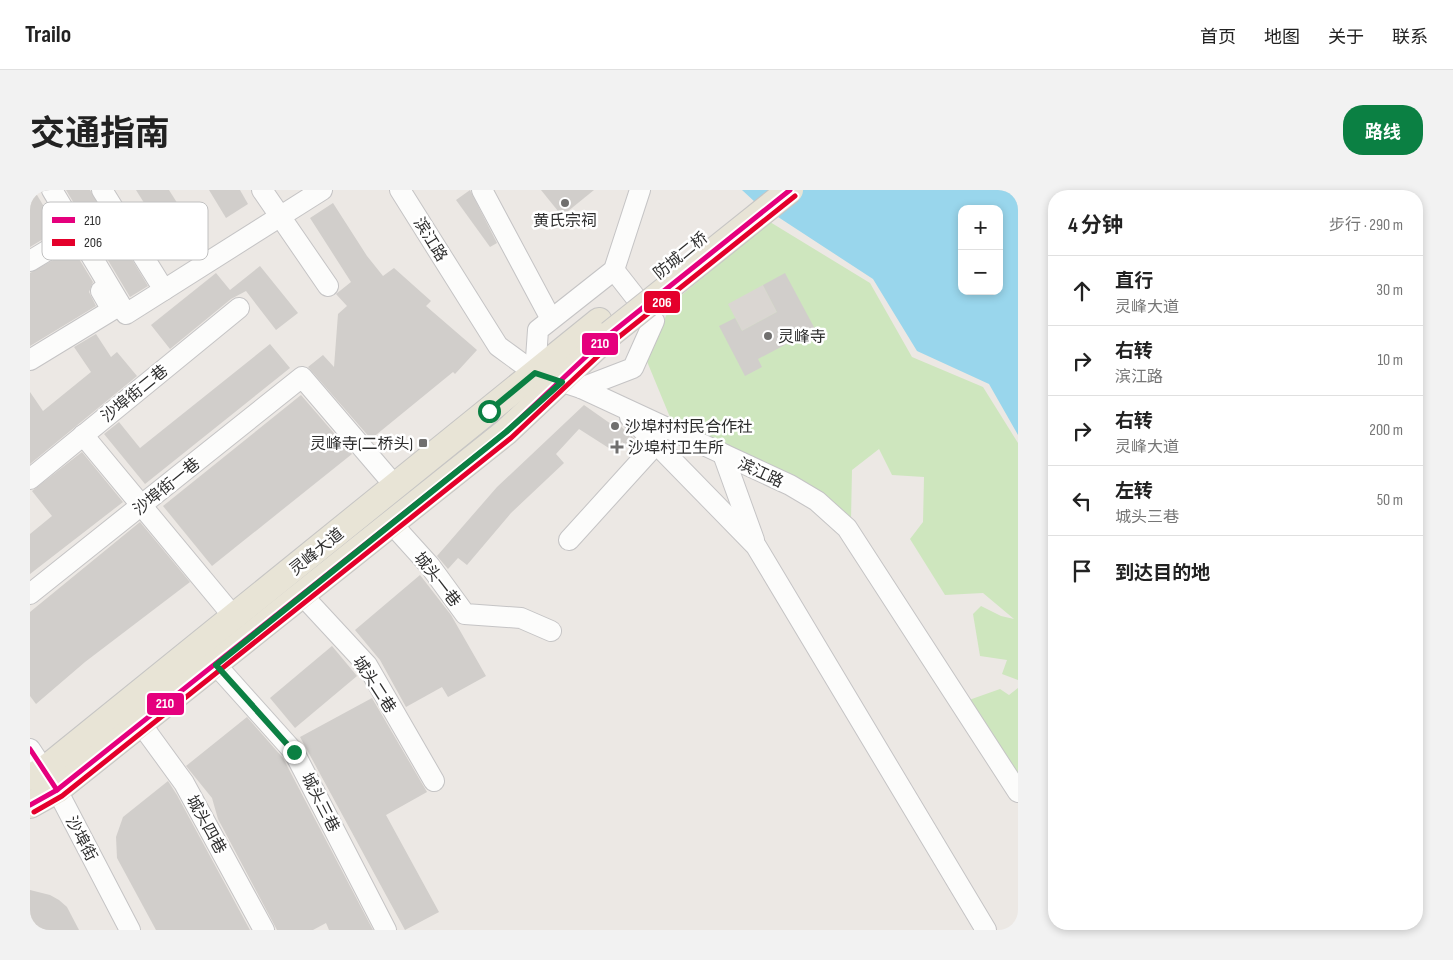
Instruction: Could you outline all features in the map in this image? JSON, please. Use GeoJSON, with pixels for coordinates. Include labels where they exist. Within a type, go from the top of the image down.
{"type":"FeatureCollection","features":[{"type":"Feature","properties":{"kind":"main road","name":"防城二桥"},"geometry":{"type":"LineString","coordinates":[[604,328],[762,190]]}},
{"type":"Feature","properties":{"kind":"main road","name":"防城二桥"},"geometry":{"type":"LineString","coordinates":[[604,328],[790,190]]}},
{"type":"Feature","properties":{"kind":"main road","name":"灵峰大道"},"geometry":{"type":"LineString","coordinates":[[30,805],[40,772],[396,487],[535,373],[604,328]]}},
{"type":"Feature","properties":{"kind":"main road","name":"灵峰大道"},"geometry":{"type":"LineString","coordinates":[[40,772],[141,724],[216,665],[506,432],[571,385],[604,328]]}},
{"type":"Feature","properties":{"kind":"street"},"geometry":{"type":"LineString","coordinates":[[38,190],[46,202]]}},
{"type":"Feature","properties":{"kind":"street"},"geometry":{"type":"LineString","coordinates":[[52,190],[59,202]]}},
{"type":"Feature","properties":{"kind":"street"},"geometry":{"type":"LineString","coordinates":[[102,190],[109,202]]}},
{"type":"Feature","properties":{"kind":"street"},"geometry":{"type":"LineString","coordinates":[[262,190],[328,286]]}},
{"type":"Feature","properties":{"kind":"street"},"geometry":{"type":"LineString","coordinates":[[94,260],[126,314],[322,190]]}},
{"type":"Feature","properties":{"kind":"street","name":"滨江路"},"geometry":{"type":"LineString","coordinates":[[400,190],[498,346],[535,373],[571,385],[790,485],[817,501],[846,528],[1018,792]]}},
{"type":"Feature","properties":{"kind":"street"},"geometry":{"type":"LineString","coordinates":[[482,190],[551,319]]}},
{"type":"Feature","properties":{"kind":"street"},"geometry":{"type":"LineString","coordinates":[[535,373],[538,330],[614,270],[640,190]]}},
{"type":"Feature","properties":{"kind":"street"},"geometry":{"type":"LineString","coordinates":[[30,261],[42,254]]}},
{"type":"Feature","properties":{"kind":"street"},"geometry":{"type":"LineString","coordinates":[[30,360],[112,310],[81,260]]}},
{"type":"Feature","properties":{"kind":"street"},"geometry":{"type":"LineString","coordinates":[[145,260],[164,290]]}},
{"type":"Feature","properties":{"kind":"street"},"geometry":{"type":"LineString","coordinates":[[571,385],[633,368],[654,321],[614,270]]}},
{"type":"Feature","properties":{"kind":"street","name":"沙埠街二巷"},"geometry":{"type":"LineString","coordinates":[[30,479],[239,308]]}},
{"type":"Feature","properties":{"kind":"street","name":"沙埠街一巷"},"geometry":{"type":"LineString","coordinates":[[30,594],[302,377],[396,487]]}},
{"type":"Feature","properties":{"kind":"street"},"geometry":{"type":"LineString","coordinates":[[621,408],[756,546]]}},
{"type":"Feature","properties":{"kind":"street"},"geometry":{"type":"LineString","coordinates":[[83,435],[234,617]]}},
{"type":"Feature","properties":{"kind":"street"},"geometry":{"type":"LineString","coordinates":[[569,540],[656,444]]}},
{"type":"Feature","properties":{"kind":"street"},"geometry":{"type":"LineString","coordinates":[[723,454],[756,546],[986,930]]}},
{"type":"Feature","properties":{"kind":"street","name":"城头一巷"},"geometry":{"type":"LineString","coordinates":[[392,524],[430,566],[465,614],[521,618],[550,631]]}},
{"type":"Feature","properties":{"kind":"street","name":"城头二巷"},"geometry":{"type":"LineString","coordinates":[[303,596],[367,666],[434,781]]}},
{"type":"Feature","properties":{"kind":"street","name":"城头三巷"},"geometry":{"type":"LineString","coordinates":[[216,665],[294,752],[386,930]]}},
{"type":"Feature","properties":{"kind":"street","name":"城头四巷"},"geometry":{"type":"LineString","coordinates":[[141,724],[184,783],[264,930]]}},
{"type":"Feature","properties":{"kind":"street","name":"沙埠街"},"geometry":{"type":"LineString","coordinates":[[40,772],[130,930]]}},
{"type":"Feature","properties":{"kind":"green space"},"geometry":{"type":"Polygon","coordinates":[[[770,222],[870,283],[912,357],[983,387],[1018,443],[1018,680],[1002,674],[1007,660],[980,656],[973,614],[981,606],[1001,616],[1014,619],[983,593],[945,595],[910,539],[923,522],[924,477],[892,475],[879,449],[852,470],[851,520],[672,422],[646,359],[672,303],[770,222]]]}},
{"type":"Feature","properties":{"kind":"green space"},"geometry":{"type":"Polygon","coordinates":[[[1018,688],[1018,775],[969,700],[1000,689],[1009,695],[1018,688]]]}},
{"type":"Feature","properties":{"kind":"shaded area"},"geometry":{"type":"Polygon","coordinates":[[[763,285],[777,312],[742,331],[728,304],[763,285]]]}},
{"type":"Feature","properties":{"kind":"water"},"geometry":{"type":"Polygon","coordinates":[[[742,190],[1018,190],[1018,435],[989,384],[917,351],[873,279],[755,202],[742,190]]]}},
{"type":"Feature","properties":{"kind":"building"},"geometry":{"type":"Polygon","coordinates":[[[30,190],[34,190],[42,203],[42,240],[30,247],[30,190]]]}},
{"type":"Feature","properties":{"kind":"building"},"geometry":{"type":"Polygon","coordinates":[[[66,190],[90,190],[97,202],[73,202],[66,190]]]}},
{"type":"Feature","properties":{"kind":"building"},"geometry":{"type":"Polygon","coordinates":[[[136,190],[169,190],[177,202],[144,202],[136,190]]]}},
{"type":"Feature","properties":{"kind":"building"},"geometry":{"type":"Polygon","coordinates":[[[209,190],[240,190],[248,204],[226,218],[209,190]]]}},
{"type":"Feature","properties":{"kind":"building"},"geometry":{"type":"Polygon","coordinates":[[[470,190],[497,243],[490,247],[456,200],[470,190]]]}},
{"type":"Feature","properties":{"kind":"building","name":"黄氏宗祠"},"geometry":{"type":"Polygon","coordinates":[[[541,190],[594,190],[562,216],[541,190]]]}},
{"type":"Feature","properties":{"kind":"building"},"geometry":{"type":"Polygon","coordinates":[[[333,203],[367,256],[383,276],[394,268],[431,301],[426,306],[477,350],[455,374],[453,372],[371,439],[308,367],[323,355],[334,367],[338,314],[347,306],[336,294],[351,282],[310,218],[333,203]]]}},
{"type":"Feature","properties":{"kind":"building"},"geometry":{"type":"Polygon","coordinates":[[[53,260],[80,260],[93,282],[89,292],[96,306],[30,346],[30,273],[53,260]]]}},
{"type":"Feature","properties":{"kind":"building"},"geometry":{"type":"Polygon","coordinates":[[[108,260],[132,260],[148,286],[130,297],[108,260]]]}},
{"type":"Feature","properties":{"kind":"building"},"geometry":{"type":"Polygon","coordinates":[[[260,266],[298,313],[276,330],[246,291],[231,299],[170,349],[151,325],[216,273],[230,290],[260,266]]]}},
{"type":"Feature","properties":{"kind":"building"},"geometry":{"type":"Polygon","coordinates":[[[785,273],[815,329],[758,359],[762,367],[745,376],[719,326],[735,318],[742,331],[777,312],[763,285],[785,273]]]}},
{"type":"Feature","properties":{"kind":"building"},"geometry":{"type":"Polygon","coordinates":[[[96,334],[111,357],[117,352],[137,376],[30,464],[30,392],[43,411],[91,372],[74,347],[96,334]]]}},
{"type":"Feature","properties":{"kind":"building"},"geometry":{"type":"Polygon","coordinates":[[[270,344],[290,368],[145,484],[104,434],[119,422],[140,448],[270,344]]]}},
{"type":"Feature","properties":{"kind":"building"},"geometry":{"type":"Polygon","coordinates":[[[301,395],[352,454],[212,566],[163,506],[301,395]]]}},
{"type":"Feature","properties":{"kind":"building"},"geometry":{"type":"Polygon","coordinates":[[[584,405],[611,424],[614,420],[640,444],[634,451],[622,442],[615,452],[579,429],[556,454],[564,463],[511,513],[467,565],[458,558],[448,569],[437,556],[497,487],[584,405]]]}},
{"type":"Feature","properties":{"kind":"building"},"geometry":{"type":"Polygon","coordinates":[[[82,452],[123,502],[30,574],[30,534],[52,516],[32,491],[82,452]]]}},
{"type":"Feature","properties":{"kind":"building"},"geometry":{"type":"Polygon","coordinates":[[[140,522],[190,582],[85,662],[36,704],[30,696],[30,612],[140,522]]]}},
{"type":"Feature","properties":{"kind":"building"},"geometry":{"type":"Polygon","coordinates":[[[420,575],[451,615],[486,676],[448,697],[442,687],[406,707],[380,660],[355,630],[420,575]]]}},
{"type":"Feature","properties":{"kind":"building"},"geometry":{"type":"Polygon","coordinates":[[[332,646],[357,676],[295,728],[270,698],[332,646]]]}},
{"type":"Feature","properties":{"kind":"building"},"geometry":{"type":"Polygon","coordinates":[[[372,698],[427,792],[386,815],[439,912],[405,930],[300,737],[372,698]]]}},
{"type":"Feature","properties":{"kind":"building"},"geometry":{"type":"Polygon","coordinates":[[[247,717],[283,758],[373,930],[329,930],[326,923],[313,930],[277,930],[218,819],[212,798],[186,766],[247,717]]]}},
{"type":"Feature","properties":{"kind":"building"},"geometry":{"type":"Polygon","coordinates":[[[168,781],[250,930],[156,930],[117,858],[116,837],[123,817],[168,781]]]}},
{"type":"Feature","properties":{"kind":"building"},"geometry":{"type":"Polygon","coordinates":[[[30,890],[50,895],[59,900],[67,907],[79,930],[30,930],[30,890]]]}},
{"type":"Feature","properties":{"kind":"transit line","name":"210"},"geometry":{"type":"LineString","coordinates":[[30,805],[57,790],[506,432],[610,334],[790,190]]}},
{"type":"Feature","properties":{"kind":"transit line","name":"206"},"geometry":{"type":"LineString","coordinates":[[34,812],[62,796],[511,438],[615,340],[795,196]]}},
{"type":"Feature","properties":{"kind":"transit line","name":"210"},"geometry":{"type":"LineString","coordinates":[[30,749],[57,790]]}},
{"type":"Feature","properties":{"kind":"place","name":"黄氏宗祠"},"geometry":{"type":"Point","coordinates":[565,203]}},
{"type":"Feature","properties":{"kind":"place","name":"灵峰寺"},"geometry":{"type":"Point","coordinates":[768,336]}},
{"type":"Feature","properties":{"kind":"place","name":"沙埠村村民合作社"},"geometry":{"type":"Point","coordinates":[615,426]}},
{"type":"Feature","properties":{"kind":"place","name":"灵峰寺(二桥头)"},"geometry":{"type":"Point","coordinates":[423,443]}},
{"type":"Feature","properties":{"kind":"place","name":"沙埠村卫生所"},"geometry":{"type":"Point","coordinates":[617,447]}},
{"type":"Feature","properties":{"kind":"route"},"geometry":{"type":"LineString","coordinates":[[294,752],[216,665],[506,432],[562,382],[535,373],[489,411]]}}]}
